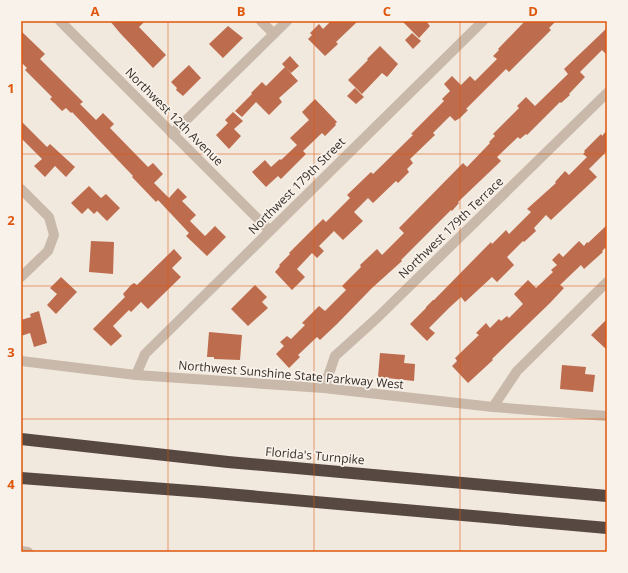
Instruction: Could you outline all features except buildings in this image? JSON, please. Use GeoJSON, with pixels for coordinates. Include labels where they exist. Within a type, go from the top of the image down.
{"type":"FeatureCollection","features":[{"type":"Feature","properties":{"kind":"highway","name":"Florida's Turnpike"},"geometry":{"type":"LineString","coordinates":[[21,439],[228,462],[607,496]]}},
{"type":"Feature","properties":{"kind":"highway"},"geometry":{"type":"LineString","coordinates":[[21,478],[204,492],[607,528]]}},
{"type":"Feature","properties":{"kind":"street","name":"Northwest 12th Avenue"},"geometry":{"type":"LineString","coordinates":[[60,21],[270,231]]}},
{"type":"Feature","properties":{"kind":"street"},"geometry":{"type":"LineString","coordinates":[[261,21],[274,34]]}},
{"type":"Feature","properties":{"kind":"street"},"geometry":{"type":"LineString","coordinates":[[172,134],[287,21]]}},
{"type":"Feature","properties":{"kind":"street","name":"Northwest 179th Street"},"geometry":{"type":"LineString","coordinates":[[136,375],[145,354],[483,21]]}},
{"type":"Feature","properties":{"kind":"street","name":"Northwest 179th Terrace"},"geometry":{"type":"LineString","coordinates":[[324,388],[335,356],[377,318],[607,93]]}},
{"type":"Feature","properties":{"kind":"street"},"geometry":{"type":"LineString","coordinates":[[21,189],[49,217],[54,235],[48,251],[21,278]]}},
{"type":"Feature","properties":{"kind":"street"},"geometry":{"type":"LineString","coordinates":[[493,407],[517,371],[607,282]]}},
{"type":"Feature","properties":{"kind":"street","name":"Northwest Sunshine State Parkway West"},"geometry":{"type":"LineString","coordinates":[[21,361],[136,375],[324,388],[493,407],[607,416]]}},
{"type":"Feature","properties":{"kind":"street"},"geometry":{"type":"LineString","coordinates":[[21,551],[28,552]]}}]}
